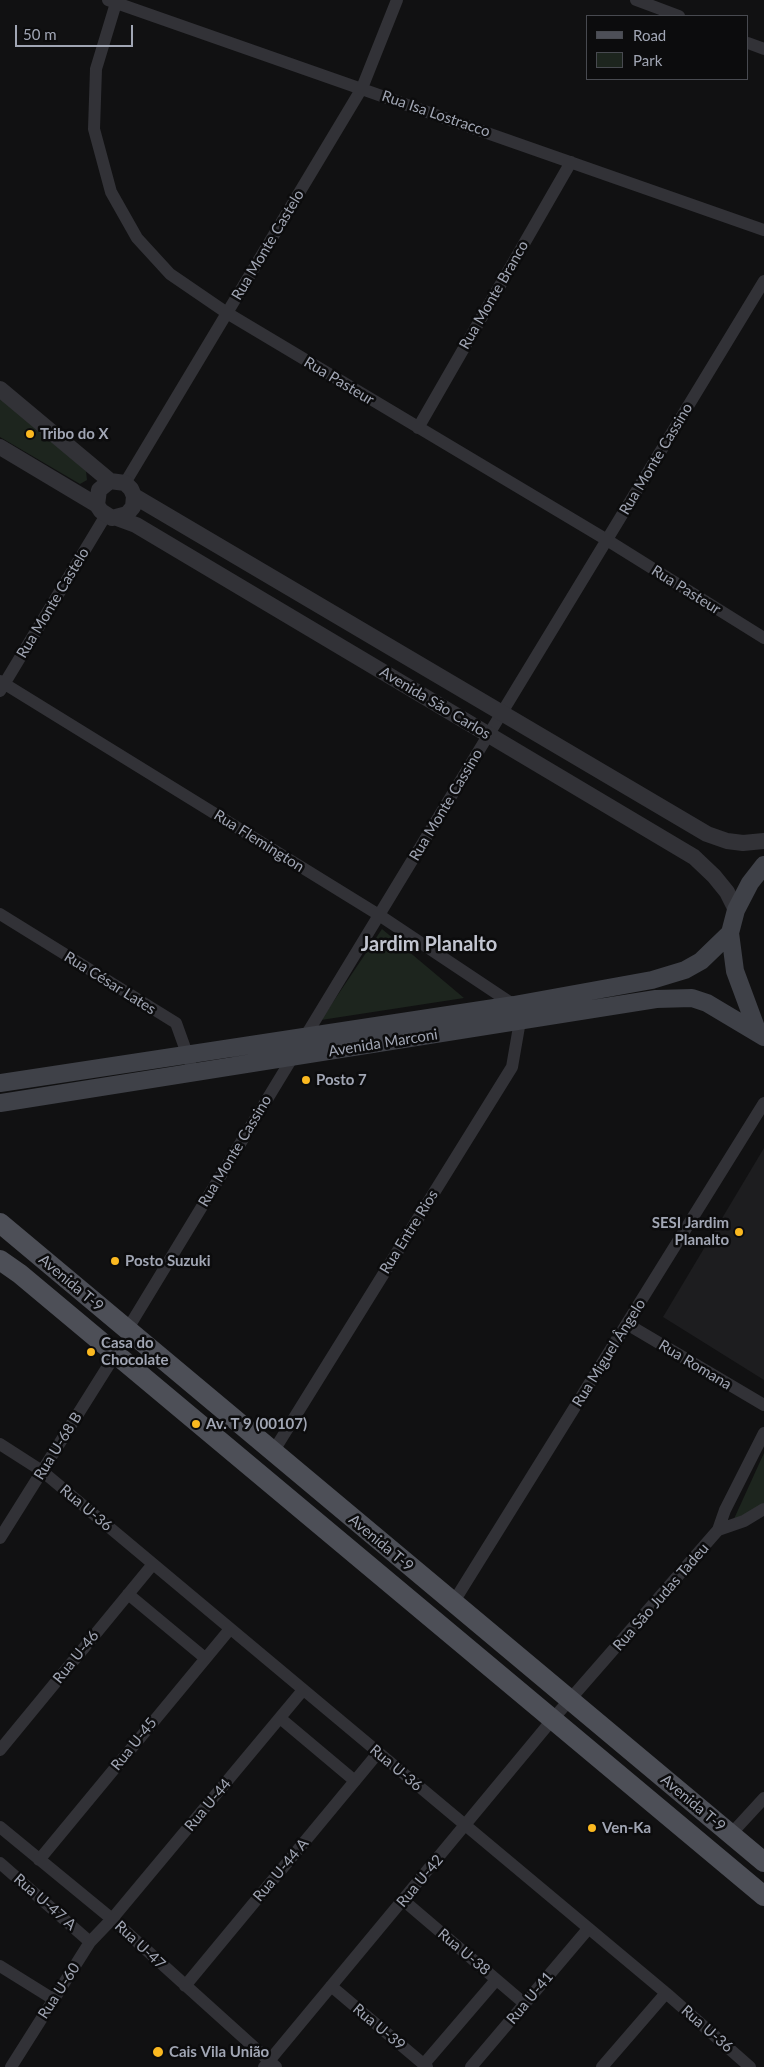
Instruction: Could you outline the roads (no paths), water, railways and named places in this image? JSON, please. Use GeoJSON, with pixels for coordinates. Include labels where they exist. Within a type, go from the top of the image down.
{"type":"FeatureCollection","features":[{"type":"Feature","properties":{"kind":"main road"},"geometry":{"type":"LineString","coordinates":[[761,1035],[735,972],[730,933],[736,910],[750,883],[764,865]]}},
{"type":"Feature","properties":{"kind":"main road","name":"Avenida Marconi"},"geometry":{"type":"LineString","coordinates":[[0,1104],[292,1058],[517,1013],[652,980],[685,970],[701,961],[730,933]]}},
{"type":"Feature","properties":{"kind":"main road"},"geometry":{"type":"LineString","coordinates":[[652,980],[656,999]]}},
{"type":"Feature","properties":{"kind":"main road","name":"Avenida Marconi"},"geometry":{"type":"LineString","coordinates":[[0,1083],[305,1036],[656,999],[692,998],[707,1003],[761,1035]]}},
{"type":"Feature","properties":{"kind":"main road","name":"Avenida T-9"},"geometry":{"type":"LineString","coordinates":[[0,1224],[764,1862]]}},
{"type":"Feature","properties":{"kind":"main road","name":"Avenida T-9"},"geometry":{"type":"LineString","coordinates":[[0,1260],[764,1896]]}},
{"type":"Feature","properties":{"kind":"street","name":"Rua Monte Castelo"},"geometry":{"type":"LineString","coordinates":[[123,487],[362,88],[397,0]]}},
{"type":"Feature","properties":{"kind":"street"},"geometry":{"type":"LineString","coordinates":[[636,0],[676,15]]}},
{"type":"Feature","properties":{"kind":"street","name":"Rua Isa Lostracco"},"geometry":{"type":"LineString","coordinates":[[112,1],[764,230]]}},
{"type":"Feature","properties":{"kind":"street","name":"Rua Pasteur"},"geometry":{"type":"LineString","coordinates":[[112,1],[96,69],[94,129],[111,192],[138,238],[170,274],[227,313],[607,540],[764,638]]}},
{"type":"Feature","properties":{"kind":"street"},"geometry":{"type":"LineString","coordinates":[[749,43],[764,49]]}},
{"type":"Feature","properties":{"kind":"street","name":"Rua Monte Branco"},"geometry":{"type":"LineString","coordinates":[[418,428],[571,162]]}},
{"type":"Feature","properties":{"kind":"street","name":"Rua Monte Cassino"},"geometry":{"type":"LineString","coordinates":[[127,1330],[764,281]]}},
{"type":"Feature","properties":{"kind":"street","name":"Avenida São Carlos"},"geometry":{"type":"LineString","coordinates":[[0,390],[123,487],[707,834],[727,841],[743,843],[764,841]]}},
{"type":"Feature","properties":{"kind":"street","name":"Avenida São Carlos"},"geometry":{"type":"LineString","coordinates":[[0,447],[107,513],[136,525],[694,857],[723,887],[736,910]]}},
{"type":"Feature","properties":{"kind":"street"},"geometry":{"type":"LineString","coordinates":[[123,487],[130,510],[127,514],[107,513],[99,490],[123,487]]}},
{"type":"Feature","properties":{"kind":"street","name":"Rua Monte Castelo"},"geometry":{"type":"LineString","coordinates":[[1,685],[107,513]]}},
{"type":"Feature","properties":{"kind":"street","name":"Rua Flemington"},"geometry":{"type":"LineString","coordinates":[[1,685],[379,915],[517,1013]]}},
{"type":"Feature","properties":{"kind":"street"},"geometry":{"type":"LineString","coordinates":[[694,857],[707,834]]}},
{"type":"Feature","properties":{"kind":"street","name":"Rua César Lates"},"geometry":{"type":"LineString","coordinates":[[0,914],[176,1024],[188,1054],[193,1074]]}},
{"type":"Feature","properties":{"kind":"street","name":"Rua Entre Rios"},"geometry":{"type":"LineString","coordinates":[[273,1452],[512,1067],[517,1013]]}},
{"type":"Feature","properties":{"kind":"street","name":"Rua Miguel Ângelo"},"geometry":{"type":"LineString","coordinates":[[453,1603],[764,1103]]}},
{"type":"Feature","properties":{"kind":"street","name":"Rua Romana"},"geometry":{"type":"LineString","coordinates":[[627,1324],[764,1405]]}},
{"type":"Feature","properties":{"kind":"street","name":"Rua U-68 B"},"geometry":{"type":"LineString","coordinates":[[0,1538],[115,1354]]}},
{"type":"Feature","properties":{"kind":"street"},"geometry":{"type":"LineString","coordinates":[[718,1530],[725,1510],[764,1433]]}},
{"type":"Feature","properties":{"kind":"street","name":"Rua U-36"},"geometry":{"type":"LineString","coordinates":[[0,1444],[42,1471],[666,1993],[750,2067]]}},
{"type":"Feature","properties":{"kind":"street","name":"Rua São Judas Tadeu"},"geometry":{"type":"LineString","coordinates":[[569,1701],[718,1530],[744,1521],[764,1509]]}},
{"type":"Feature","properties":{"kind":"street","name":"Rua U-46"},"geometry":{"type":"LineString","coordinates":[[0,1750],[153,1564]]}},
{"type":"Feature","properties":{"kind":"street"},"geometry":{"type":"LineString","coordinates":[[128,1594],[206,1658]]}},
{"type":"Feature","properties":{"kind":"street","name":"Rua U-45"},"geometry":{"type":"LineString","coordinates":[[39,1860],[230,1629]]}},
{"type":"Feature","properties":{"kind":"street","name":"Rua U-44"},"geometry":{"type":"LineString","coordinates":[[112,1919],[304,1690]]}},
{"type":"Feature","properties":{"kind":"street","name":"Rua U-42"},"geometry":{"type":"LineString","coordinates":[[270,2065],[331,1986],[569,1701]]}},
{"type":"Feature","properties":{"kind":"street"},"geometry":{"type":"LineString","coordinates":[[280,1718],[355,1781]]}},
{"type":"Feature","properties":{"kind":"street","name":"Rua U-44 A"},"geometry":{"type":"LineString","coordinates":[[185,1986],[378,1753]]}},
{"type":"Feature","properties":{"kind":"street"},"geometry":{"type":"LineString","coordinates":[[731,1834],[764,1798]]}},
{"type":"Feature","properties":{"kind":"street","name":"Rua U-47"},"geometry":{"type":"LineString","coordinates":[[0,1827],[112,1919],[270,2065]]}},
{"type":"Feature","properties":{"kind":"street","name":"Rua U-47 A"},"geometry":{"type":"LineString","coordinates":[[0,1863],[90,1942]]}},
{"type":"Feature","properties":{"kind":"street","name":"Rua U-38"},"geometry":{"type":"LineString","coordinates":[[403,1900],[524,2004]]}},
{"type":"Feature","properties":{"kind":"street","name":"Rua U-60"},"geometry":{"type":"LineString","coordinates":[[11,2067],[90,1942],[112,1919]]}},
{"type":"Feature","properties":{"kind":"street","name":"Rua U-41"},"geometry":{"type":"LineString","coordinates":[[471,2067],[588,1928]]}},
{"type":"Feature","properties":{"kind":"street"},"geometry":{"type":"LineString","coordinates":[[0,1966],[53,1998]]}},
{"type":"Feature","properties":{"kind":"street"},"geometry":{"type":"LineString","coordinates":[[426,2066],[496,1980]]}},
{"type":"Feature","properties":{"kind":"street","name":"Rua U-39"},"geometry":{"type":"LineString","coordinates":[[331,1986],[426,2066]]}},
{"type":"Feature","properties":{"kind":"street"},"geometry":{"type":"LineString","coordinates":[[602,2067],[666,1993]]}},
{"type":"Feature","properties":{"kind":"place","name":"Tribo do X"},"geometry":{"type":"Point","coordinates":[30,434]}},
{"type":"Feature","properties":{"kind":"place","name":"Posto 7"},"geometry":{"type":"Point","coordinates":[306,1080]}},
{"type":"Feature","properties":{"kind":"place","name":"SESI Jardim Planalto"},"geometry":{"type":"Point","coordinates":[739,1232]}},
{"type":"Feature","properties":{"kind":"place","name":"Posto Suzuki"},"geometry":{"type":"Point","coordinates":[115,1261]}},
{"type":"Feature","properties":{"kind":"place","name":"Casa do Chocolate"},"geometry":{"type":"Point","coordinates":[91,1352]}},
{"type":"Feature","properties":{"kind":"place","name":"Av. T 9 (00107)"},"geometry":{"type":"Point","coordinates":[196,1424]}},
{"type":"Feature","properties":{"kind":"place","name":"Ven-Ka"},"geometry":{"type":"Point","coordinates":[592,1828]}},
{"type":"Feature","properties":{"kind":"place","name":"Cais Vila União"},"geometry":{"type":"Point","coordinates":[158,2052]}},
{"type":"Feature","properties":{"kind":"district","name":"Jardim Planalto"},"geometry":{"type":"Point","coordinates":[429,945]}}]}
